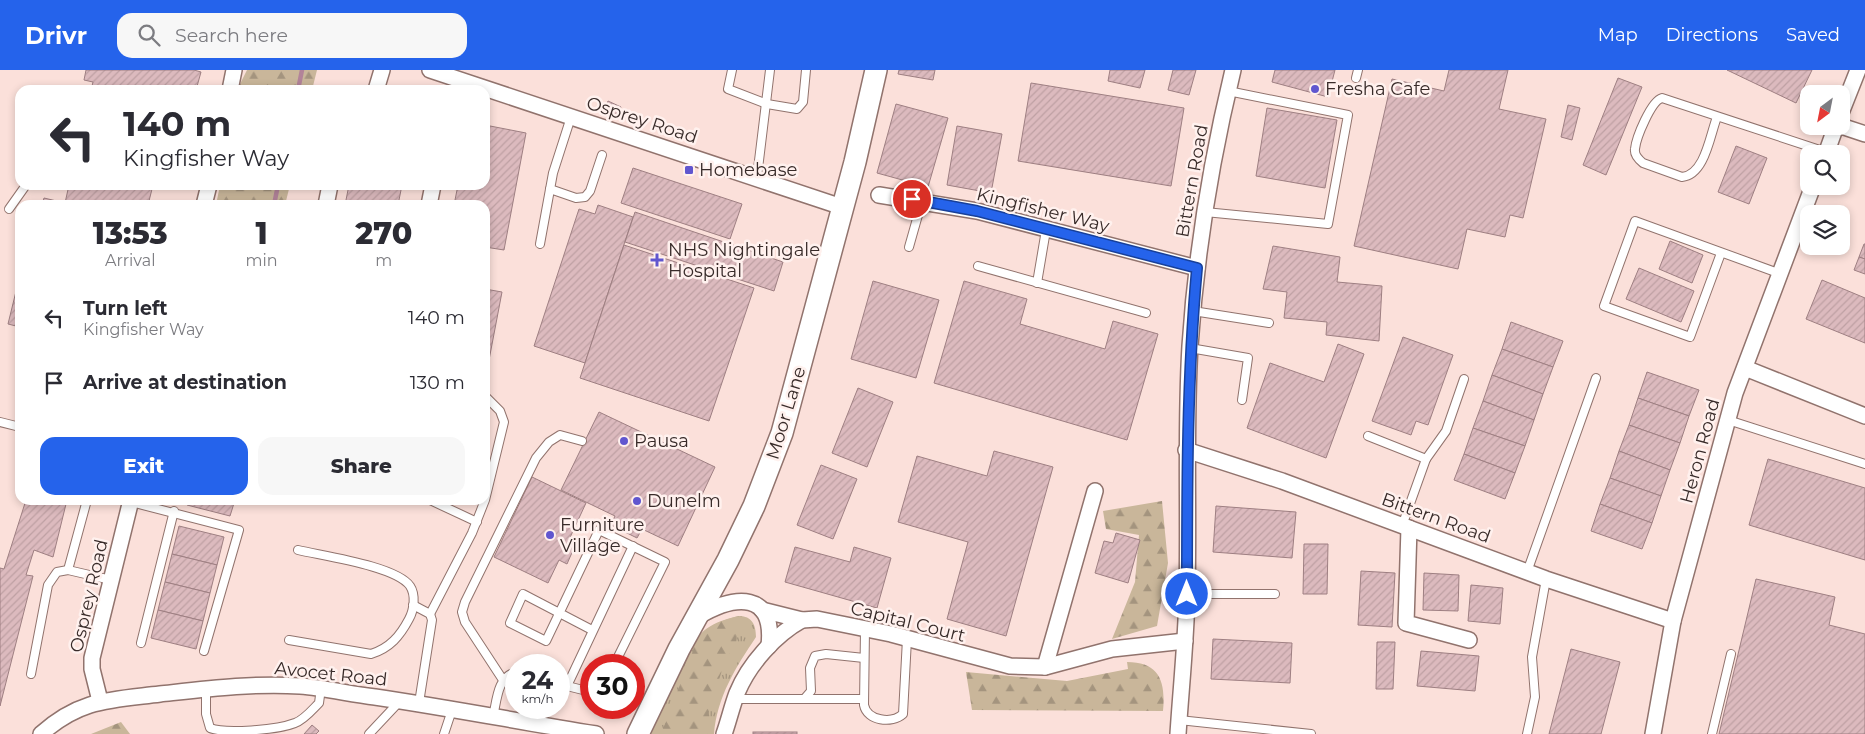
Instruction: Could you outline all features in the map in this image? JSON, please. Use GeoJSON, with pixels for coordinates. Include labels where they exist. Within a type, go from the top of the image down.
{"type":"FeatureCollection","features":[{"type":"Feature","properties":{"kind":"main road","name":"Moor Lane"},"geometry":{"type":"LineString","coordinates":[[638,734],[678,648],[699,616],[754,506],[782,433],[855,162],[876,70]]}},
{"type":"Feature","properties":{"kind":"street"},"geometry":{"type":"LineString","coordinates":[[231,85],[234,70]]}},
{"type":"Feature","properties":{"kind":"street"},"geometry":{"type":"LineString","coordinates":[[378,85],[382,70]]}},
{"type":"Feature","properties":{"kind":"street","name":"Osprey Road"},"geometry":{"type":"LineString","coordinates":[[432,70],[476,85]]}},
{"type":"Feature","properties":{"kind":"street","name":"Bittern Road"},"geometry":{"type":"LineString","coordinates":[[1179,727],[1187,594],[1186,450],[1193,311],[1205,212],[1233,70]]}},
{"type":"Feature","properties":{"kind":"street"},"geometry":{"type":"LineString","coordinates":[[1850,90],[1858,70]]}},
{"type":"Feature","properties":{"kind":"street","name":"Osprey Road"},"geometry":{"type":"LineString","coordinates":[[490,90],[842,206]]}},
{"type":"Feature","properties":{"kind":"street"},"geometry":{"type":"LineString","coordinates":[[1850,129],[1865,134]]}},
{"type":"Feature","properties":{"kind":"street","name":"Kingfisher Way"},"geometry":{"type":"LineString","coordinates":[[878,195],[977,211],[1197,268]]}},
{"type":"Feature","properties":{"kind":"street","name":"Heron Road"},"geometry":{"type":"LineString","coordinates":[[1653,734],[1674,621],[1728,420],[1745,368],[1810,195]]}},
{"type":"Feature","properties":{"kind":"street"},"geometry":{"type":"LineString","coordinates":[[1745,368],[1865,416]]}},
{"type":"Feature","properties":{"kind":"street","name":"Bittern Road"},"geometry":{"type":"LineString","coordinates":[[1186,450],[1282,481],[1546,579],[1674,621]]}},
{"type":"Feature","properties":{"kind":"street"},"geometry":{"type":"LineString","coordinates":[[1046,667],[1095,491]]}},
{"type":"Feature","properties":{"kind":"street","name":"Osprey Road"},"geometry":{"type":"LineString","coordinates":[[100,701],[94,681],[92,658],[130,505]]}},
{"type":"Feature","properties":{"kind":"street"},"geometry":{"type":"LineString","coordinates":[[1406,527],[1406,623],[1469,640]]}},
{"type":"Feature","properties":{"kind":"street","name":"Capital Court"},"geometry":{"type":"LineString","coordinates":[[699,616],[715,606],[737,600],[751,602],[762,610],[802,620],[816,619],[865,629],[1010,666],[1046,667],[1112,648],[1185,642]]}},
{"type":"Feature","properties":{"kind":"street"},"geometry":{"type":"LineString","coordinates":[[762,610],[769,620],[769,646]]}},
{"type":"Feature","properties":{"kind":"street"},"geometry":{"type":"LineString","coordinates":[[724,734],[735,699],[749,673],[769,646],[802,620]]}},
{"type":"Feature","properties":{"kind":"street","name":"Avocet Road"},"geometry":{"type":"LineString","coordinates":[[41,734],[58,720],[79,707],[100,701],[206,689],[281,686],[320,688],[419,703],[596,734]]}},
{"type":"Feature","properties":{"kind":"lane"},"geometry":{"type":"LineString","coordinates":[[732,70],[728,89],[767,104],[797,109],[803,102],[806,70]]}},
{"type":"Feature","properties":{"kind":"lane"},"geometry":{"type":"LineString","coordinates":[[757,177],[770,70]]}},
{"type":"Feature","properties":{"kind":"lane"},"geometry":{"type":"LineString","coordinates":[[1205,212],[1328,224],[1348,115],[1228,91]]}},
{"type":"Feature","properties":{"kind":"lane"},"geometry":{"type":"LineString","coordinates":[[1717,117],[1699,167],[1687,177],[1642,163],[1638,158],[1635,148],[1646,118],[1657,100],[1662,98],[1802,145]]}},
{"type":"Feature","properties":{"kind":"lane"},"geometry":{"type":"LineString","coordinates":[[540,244],[553,173],[571,117]]}},
{"type":"Feature","properties":{"kind":"lane"},"geometry":{"type":"LineString","coordinates":[[550,190],[576,198],[585,197],[590,191],[602,155]]}},
{"type":"Feature","properties":{"kind":"lane"},"geometry":{"type":"LineString","coordinates":[[9,209],[15,201]]}},
{"type":"Feature","properties":{"kind":"lane"},"geometry":{"type":"LineString","coordinates":[[909,247],[922,201]]}},
{"type":"Feature","properties":{"kind":"lane"},"geometry":{"type":"LineString","coordinates":[[1721,253],[1690,338],[1604,306],[1635,221],[1780,274]]}},
{"type":"Feature","properties":{"kind":"lane"},"geometry":{"type":"LineString","coordinates":[[1037,283],[1046,230]]}},
{"type":"Feature","properties":{"kind":"lane"},"geometry":{"type":"LineString","coordinates":[[978,266],[1146,313]]}},
{"type":"Feature","properties":{"kind":"lane"},"geometry":{"type":"LineString","coordinates":[[1193,311],[1269,323]]}},
{"type":"Feature","properties":{"kind":"lane"},"geometry":{"type":"LineString","coordinates":[[1190,348],[1248,358],[1242,400]]}},
{"type":"Feature","properties":{"kind":"lane"},"geometry":{"type":"LineString","coordinates":[[1527,572],[1596,378]]}},
{"type":"Feature","properties":{"kind":"lane"},"geometry":{"type":"LineString","coordinates":[[1406,527],[1426,459],[1446,431],[1464,379]]}},
{"type":"Feature","properties":{"kind":"lane"},"geometry":{"type":"LineString","coordinates":[[490,401],[500,411],[504,422],[490,479]]}},
{"type":"Feature","properties":{"kind":"lane"},"geometry":{"type":"LineString","coordinates":[[1728,420],[1865,464]]}},
{"type":"Feature","properties":{"kind":"lane"},"geometry":{"type":"LineString","coordinates":[[0,422],[15,426]]}},
{"type":"Feature","properties":{"kind":"lane"},"geometry":{"type":"LineString","coordinates":[[494,717],[503,680],[482,651],[465,622],[462,612],[465,602],[536,458],[548,442],[560,435],[582,441]]}},
{"type":"Feature","properties":{"kind":"lane"},"geometry":{"type":"LineString","coordinates":[[1368,436],[1426,459]]}},
{"type":"Feature","properties":{"kind":"lane"},"geometry":{"type":"LineString","coordinates":[[68,570],[85,505]]}},
{"type":"Feature","properties":{"kind":"lane"},"geometry":{"type":"LineString","coordinates":[[148,505],[239,530],[204,651]]}},
{"type":"Feature","properties":{"kind":"lane"},"geometry":{"type":"LineString","coordinates":[[441,505],[477,522]]}},
{"type":"Feature","properties":{"kind":"lane"},"geometry":{"type":"LineString","coordinates":[[430,614],[456,569],[483,505]]}},
{"type":"Feature","properties":{"kind":"lane"},"geometry":{"type":"LineString","coordinates":[[140,643],[174,511]]}},
{"type":"Feature","properties":{"kind":"lane"},"geometry":{"type":"LineString","coordinates":[[592,630],[560,612],[523,594],[510,623],[546,641],[560,612],[599,530],[665,562],[619,654]]}},
{"type":"Feature","properties":{"kind":"lane"},"geometry":{"type":"LineString","coordinates":[[570,679],[633,546]]}},
{"type":"Feature","properties":{"kind":"lane"},"geometry":{"type":"LineString","coordinates":[[289,640],[371,654],[385,650],[393,643],[410,616],[414,596],[409,586],[398,576],[382,569],[298,550]]}},
{"type":"Feature","properties":{"kind":"lane"},"geometry":{"type":"LineString","coordinates":[[31,674],[48,585],[57,572],[68,570],[111,580]]}},
{"type":"Feature","properties":{"kind":"lane"},"geometry":{"type":"LineString","coordinates":[[1527,734],[1535,697],[1532,657],[1546,579]]}},
{"type":"Feature","properties":{"kind":"lane"},"geometry":{"type":"LineString","coordinates":[[1187,594],[1275,594]]}},
{"type":"Feature","properties":{"kind":"lane"},"geometry":{"type":"LineString","coordinates":[[413,605],[430,614],[432,620],[419,703]]}},
{"type":"Feature","properties":{"kind":"lane"},"geometry":{"type":"LineString","coordinates":[[865,629],[865,711],[876,718],[896,719],[903,714],[907,639]]}},
{"type":"Feature","properties":{"kind":"lane"},"geometry":{"type":"LineString","coordinates":[[805,698],[811,691],[810,668],[815,656],[826,654],[864,658]]}},
{"type":"Feature","properties":{"kind":"lane"},"geometry":{"type":"LineString","coordinates":[[1712,734],[1731,654]]}},
{"type":"Feature","properties":{"kind":"lane"},"geometry":{"type":"LineString","coordinates":[[206,689],[206,714],[210,728],[221,733],[260,731],[296,723],[319,703],[320,688]]}},
{"type":"Feature","properties":{"kind":"lane"},"geometry":{"type":"LineString","coordinates":[[735,699],[864,699]]}},
{"type":"Feature","properties":{"kind":"lane"},"geometry":{"type":"LineString","coordinates":[[369,734],[400,701]]}},
{"type":"Feature","properties":{"kind":"lane"},"geometry":{"type":"LineString","coordinates":[[444,734],[452,710]]}},
{"type":"Feature","properties":{"kind":"lane"},"geometry":{"type":"LineString","coordinates":[[1179,727],[1311,734]]}},
{"type":"Feature","properties":{"kind":"green space"},"geometry":{"type":"Polygon","coordinates":[[[247,70],[317,70],[313,85],[240,85],[247,70]]]}},
{"type":"Feature","properties":{"kind":"green space"},"geometry":{"type":"Polygon","coordinates":[[[219,190],[289,190],[286,200],[217,200],[219,190]]]}},
{"type":"Feature","properties":{"kind":"green space"},"geometry":{"type":"Polygon","coordinates":[[[1162,501],[1168,563],[1157,626],[1112,639],[1135,582],[1139,535],[1106,529],[1103,511],[1162,501]]]}},
{"type":"Feature","properties":{"kind":"green space"},"geometry":{"type":"Polygon","coordinates":[[[739,616],[750,619],[755,629],[756,637],[741,660],[723,695],[714,734],[651,734],[694,641],[715,625],[739,616]]]}},
{"type":"Feature","properties":{"kind":"green space"},"geometry":{"type":"Polygon","coordinates":[[[739,616],[736,644],[725,661],[709,711],[707,727],[709,734],[661,734],[699,636],[710,626],[739,616]]]}},
{"type":"Feature","properties":{"kind":"green space"},"geometry":{"type":"Polygon","coordinates":[[[1127,662],[1147,665],[1158,675],[1163,691],[1163,711],[972,710],[966,672],[1067,681],[1128,669],[1127,662]]]}},
{"type":"Feature","properties":{"kind":"green space"},"geometry":{"type":"Polygon","coordinates":[[[121,722],[130,734],[91,734],[121,722]]]}},
{"type":"Feature","properties":{"kind":"building"},"geometry":{"type":"Polygon","coordinates":[[[86,70],[194,70],[201,72],[197,85],[92,85],[93,82],[84,80],[86,70]]]}},
{"type":"Feature","properties":{"kind":"building"},"geometry":{"type":"Polygon","coordinates":[[[899,70],[935,70],[933,80],[898,74],[899,70]]]}},
{"type":"Feature","properties":{"kind":"building"},"geometry":{"type":"Polygon","coordinates":[[[1110,70],[1145,70],[1140,88],[1108,81],[1110,70]]]}},
{"type":"Feature","properties":{"kind":"building"},"geometry":{"type":"Polygon","coordinates":[[[1173,70],[1196,70],[1189,95],[1168,90],[1173,70]]]}},
{"type":"Feature","properties":{"kind":"building","name":"Fresha Cafe"},"geometry":{"type":"Polygon","coordinates":[[[1275,70],[1335,70],[1328,97],[1272,82],[1275,70]]]}},
{"type":"Feature","properties":{"kind":"building"},"geometry":{"type":"Polygon","coordinates":[[[1449,70],[1508,70],[1499,109],[1546,119],[1523,218],[1510,215],[1505,237],[1467,229],[1458,269],[1354,246],[1392,79],[1444,91],[1449,70]]]}},
{"type":"Feature","properties":{"kind":"building"},"geometry":{"type":"Polygon","coordinates":[[[1727,70],[1812,70],[1805,85],[1800,85],[1800,95],[1796,103],[1727,70]]]}},
{"type":"Feature","properties":{"kind":"building"},"geometry":{"type":"Polygon","coordinates":[[[1618,78],[1642,87],[1606,175],[1583,165],[1618,78]]]}},
{"type":"Feature","properties":{"kind":"building"},"geometry":{"type":"Polygon","coordinates":[[[1031,83],[1184,108],[1171,186],[1018,161],[1031,83]]]}},
{"type":"Feature","properties":{"kind":"building"},"geometry":{"type":"Polygon","coordinates":[[[608,101],[621,107],[617,116],[612,118],[605,115],[604,111],[608,101]]]}},
{"type":"Feature","properties":{"kind":"building"},"geometry":{"type":"Polygon","coordinates":[[[896,104],[948,118],[928,187],[877,173],[896,104]]]}},
{"type":"Feature","properties":{"kind":"building"},"geometry":{"type":"Polygon","coordinates":[[[1568,105],[1580,108],[1572,140],[1561,137],[1568,105]]]}},
{"type":"Feature","properties":{"kind":"building"},"geometry":{"type":"Polygon","coordinates":[[[1267,108],[1337,120],[1325,188],[1256,176],[1267,108]]]}},
{"type":"Feature","properties":{"kind":"building"},"geometry":{"type":"Polygon","coordinates":[[[490,126],[526,133],[504,250],[490,248],[490,200],[455,200],[457,190],[490,190],[490,126]]]}},
{"type":"Feature","properties":{"kind":"building"},"geometry":{"type":"Polygon","coordinates":[[[957,126],[1002,134],[991,193],[947,185],[957,126]]]}},
{"type":"Feature","properties":{"kind":"building"},"geometry":{"type":"Polygon","coordinates":[[[1736,146],[1767,158],[1749,204],[1718,192],[1736,146]]]}},
{"type":"Feature","properties":{"kind":"building"},"geometry":{"type":"Polygon","coordinates":[[[633,168],[742,204],[730,239],[621,203],[633,168]]]}},
{"type":"Feature","properties":{"kind":"building"},"geometry":{"type":"Polygon","coordinates":[[[68,190],[152,190],[149,200],[66,200],[68,190]]]}},
{"type":"Feature","properties":{"kind":"building"},"geometry":{"type":"Polygon","coordinates":[[[348,190],[401,190],[399,200],[346,200],[348,190]]]}},
{"type":"Feature","properties":{"kind":"building"},"geometry":{"type":"Polygon","coordinates":[[[598,205],[633,217],[585,363],[534,346],[579,209],[595,214],[598,205]]]}},
{"type":"Feature","properties":{"kind":"building"},"geometry":{"type":"Polygon","coordinates":[[[635,212],[783,262],[774,291],[625,242],[635,212]]]}},
{"type":"Feature","properties":{"kind":"building"},"geometry":{"type":"Polygon","coordinates":[[[1670,241],[1703,255],[1692,283],[1659,269],[1670,241]]]}},
{"type":"Feature","properties":{"kind":"building"},"geometry":{"type":"Polygon","coordinates":[[[1865,244],[1865,259],[1859,257],[1865,244]]]}},
{"type":"Feature","properties":{"kind":"building"},"geometry":{"type":"Polygon","coordinates":[[[624,245],[754,288],[709,421],[580,378],[624,245]]]}},
{"type":"Feature","properties":{"kind":"building"},"geometry":{"type":"Polygon","coordinates":[[[1273,246],[1340,257],[1337,282],[1382,286],[1379,341],[1326,335],[1327,322],[1284,318],[1287,292],[1263,289],[1273,246]]]}},
{"type":"Feature","properties":{"kind":"building"},"geometry":{"type":"Polygon","coordinates":[[[1859,257],[1865,259],[1865,274],[1854,270],[1859,257]]]}},
{"type":"Feature","properties":{"kind":"building"},"geometry":{"type":"Polygon","coordinates":[[[1639,268],[1694,291],[1681,322],[1626,299],[1639,268]]]}},
{"type":"Feature","properties":{"kind":"building"},"geometry":{"type":"Polygon","coordinates":[[[1822,280],[1865,298],[1865,343],[1806,319],[1822,280]]]}},
{"type":"Feature","properties":{"kind":"building"},"geometry":{"type":"Polygon","coordinates":[[[873,281],[939,300],[916,378],[851,359],[873,281]]]}},
{"type":"Feature","properties":{"kind":"building"},"geometry":{"type":"Polygon","coordinates":[[[964,281],[1027,299],[1020,324],[1105,349],[1113,321],[1158,334],[1127,440],[934,383],[964,281]]]}},
{"type":"Feature","properties":{"kind":"building"},"geometry":{"type":"Polygon","coordinates":[[[490,290],[502,292],[490,355],[490,290]]]}},
{"type":"Feature","properties":{"kind":"building"},"geometry":{"type":"Polygon","coordinates":[[[15,295],[15,326],[8,324],[15,295]]]}},
{"type":"Feature","properties":{"kind":"building"},"geometry":{"type":"Polygon","coordinates":[[[1511,322],[1563,341],[1553,367],[1502,349],[1511,322]]]}},
{"type":"Feature","properties":{"kind":"building"},"geometry":{"type":"Polygon","coordinates":[[[1403,337],[1453,355],[1428,425],[1416,421],[1411,435],[1372,421],[1403,337]]]}},
{"type":"Feature","properties":{"kind":"building"},"geometry":{"type":"Polygon","coordinates":[[[1338,344],[1364,354],[1326,458],[1247,428],[1270,363],[1324,382],[1338,344]]]}},
{"type":"Feature","properties":{"kind":"building"},"geometry":{"type":"Polygon","coordinates":[[[1502,349],[1553,367],[1543,394],[1492,375],[1502,349]]]}},
{"type":"Feature","properties":{"kind":"building"},"geometry":{"type":"Polygon","coordinates":[[[1647,372],[1699,390],[1689,416],[1638,398],[1647,372]]]}},
{"type":"Feature","properties":{"kind":"building"},"geometry":{"type":"Polygon","coordinates":[[[1492,375],[1543,394],[1534,420],[1483,401],[1492,375]]]}},
{"type":"Feature","properties":{"kind":"building"},"geometry":{"type":"Polygon","coordinates":[[[858,388],[893,402],[867,467],[832,453],[858,388]]]}},
{"type":"Feature","properties":{"kind":"building"},"geometry":{"type":"Polygon","coordinates":[[[1638,398],[1689,416],[1680,443],[1629,425],[1638,398]]]}},
{"type":"Feature","properties":{"kind":"building"},"geometry":{"type":"Polygon","coordinates":[[[1483,401],[1534,420],[1525,446],[1473,428],[1483,401]]]}},
{"type":"Feature","properties":{"kind":"building"},"geometry":{"type":"Polygon","coordinates":[[[599,412],[715,467],[678,546],[642,529],[637,538],[611,525],[615,516],[561,490],[599,412]]]}},
{"type":"Feature","properties":{"kind":"building"},"geometry":{"type":"Polygon","coordinates":[[[1629,425],[1680,443],[1670,470],[1619,451],[1629,425]]]}},
{"type":"Feature","properties":{"kind":"building"},"geometry":{"type":"Polygon","coordinates":[[[1473,428],[1525,446],[1515,473],[1464,454],[1473,428]]]}},
{"type":"Feature","properties":{"kind":"building"},"geometry":{"type":"Polygon","coordinates":[[[994,451],[1053,467],[1006,636],[947,619],[968,542],[898,522],[917,456],[987,476],[994,451]]]}},
{"type":"Feature","properties":{"kind":"building"},"geometry":{"type":"Polygon","coordinates":[[[1619,451],[1670,470],[1661,496],[1610,478],[1619,451]]]}},
{"type":"Feature","properties":{"kind":"building"},"geometry":{"type":"Polygon","coordinates":[[[1464,454],[1515,473],[1505,499],[1454,480],[1464,454]]]}},
{"type":"Feature","properties":{"kind":"building"},"geometry":{"type":"Polygon","coordinates":[[[1768,459],[1865,488],[1865,560],[1749,525],[1768,459]]]}},
{"type":"Feature","properties":{"kind":"building"},"geometry":{"type":"Polygon","coordinates":[[[821,465],[857,479],[833,539],[797,525],[821,465]]]}},
{"type":"Feature","properties":{"kind":"building"},"geometry":{"type":"Polygon","coordinates":[[[532,477],[586,503],[567,544],[574,548],[567,564],[559,560],[548,583],[494,557],[532,477]]]}},
{"type":"Feature","properties":{"kind":"building"},"geometry":{"type":"Polygon","coordinates":[[[1610,478],[1661,496],[1652,523],[1600,504],[1610,478]]]}},
{"type":"Feature","properties":{"kind":"building"},"geometry":{"type":"Polygon","coordinates":[[[1600,504],[1652,523],[1642,549],[1591,531],[1600,504]]]}},
{"type":"Feature","properties":{"kind":"building"},"geometry":{"type":"Polygon","coordinates":[[[24,505],[66,505],[53,557],[34,550],[26,575],[33,576],[0,706],[0,568],[4,569],[24,505]]]}},
{"type":"Feature","properties":{"kind":"building"},"geometry":{"type":"Polygon","coordinates":[[[187,505],[233,505],[230,516],[187,505]]]}},
{"type":"Feature","properties":{"kind":"building"},"geometry":{"type":"Polygon","coordinates":[[[1216,506],[1296,512],[1292,558],[1213,552],[1216,506]]]}},
{"type":"Feature","properties":{"kind":"building"},"geometry":{"type":"Polygon","coordinates":[[[179,526],[224,537],[217,565],[172,554],[179,526]]]}},
{"type":"Feature","properties":{"kind":"building"},"geometry":{"type":"Polygon","coordinates":[[[1116,533],[1140,540],[1128,583],[1095,573],[1104,541],[1113,543],[1116,533]]]}},
{"type":"Feature","properties":{"kind":"building"},"geometry":{"type":"Polygon","coordinates":[[[1304,544],[1328,544],[1327,594],[1303,594],[1304,544]]]}},
{"type":"Feature","properties":{"kind":"building"},"geometry":{"type":"Polygon","coordinates":[[[795,547],[850,562],[854,547],[891,558],[877,608],[785,582],[795,547]]]}},
{"type":"Feature","properties":{"kind":"building"},"geometry":{"type":"Polygon","coordinates":[[[172,554],[217,565],[210,593],[165,582],[172,554]]]}},
{"type":"Feature","properties":{"kind":"building"},"geometry":{"type":"Polygon","coordinates":[[[1361,571],[1395,573],[1392,627],[1358,625],[1361,571]]]}},
{"type":"Feature","properties":{"kind":"building"},"geometry":{"type":"Polygon","coordinates":[[[1424,573],[1459,575],[1458,611],[1423,610],[1424,573]]]}},
{"type":"Feature","properties":{"kind":"building"},"geometry":{"type":"Polygon","coordinates":[[[1756,579],[1835,597],[1829,625],[1865,634],[1865,734],[1719,734],[1756,579]]]}},
{"type":"Feature","properties":{"kind":"building"},"geometry":{"type":"Polygon","coordinates":[[[165,582],[210,593],[203,621],[158,610],[165,582]]]}},
{"type":"Feature","properties":{"kind":"building"},"geometry":{"type":"Polygon","coordinates":[[[1471,585],[1503,588],[1500,624],[1468,621],[1471,585]]]}},
{"type":"Feature","properties":{"kind":"building"},"geometry":{"type":"Polygon","coordinates":[[[158,610],[203,621],[196,649],[151,638],[158,610]]]}},
{"type":"Feature","properties":{"kind":"building"},"geometry":{"type":"Polygon","coordinates":[[[1213,639],[1292,643],[1290,683],[1211,679],[1213,639]]]}},
{"type":"Feature","properties":{"kind":"building"},"geometry":{"type":"Polygon","coordinates":[[[1377,642],[1395,642],[1393,689],[1376,689],[1377,642]]]}},
{"type":"Feature","properties":{"kind":"building"},"geometry":{"type":"Polygon","coordinates":[[[1571,649],[1620,662],[1601,734],[1549,734],[1571,649]]]}},
{"type":"Feature","properties":{"kind":"building"},"geometry":{"type":"Polygon","coordinates":[[[1421,651],[1479,656],[1475,691],[1417,686],[1421,651]]]}},
{"type":"Feature","properties":{"kind":"building"},"geometry":{"type":"Polygon","coordinates":[[[312,725],[319,731],[316,734],[304,734],[312,725]]]}},
{"type":"Feature","properties":{"kind":"building"},"geometry":{"type":"Polygon","coordinates":[[[753,732],[797,732],[797,734],[753,734],[753,732]]]}},
{"type":"Feature","properties":{"kind":"waterway"},"geometry":{"type":"LineString","coordinates":[[299,85],[302,70]]}},
{"type":"Feature","properties":{"kind":"waterway"},"geometry":{"type":"LineString","coordinates":[[275,200],[277,190]]}},
{"type":"Feature","properties":{"kind":"place","name":"Fresha Cafe"},"geometry":{"type":"Point","coordinates":[1315,89]}},
{"type":"Feature","properties":{"kind":"place","name":"Homebase"},"geometry":{"type":"Point","coordinates":[689,170]}},
{"type":"Feature","properties":{"kind":"place","name":"NHS Nightingale Hospital"},"geometry":{"type":"Point","coordinates":[657,260]}},
{"type":"Feature","properties":{"kind":"place","name":"Pausa"},"geometry":{"type":"Point","coordinates":[624,441]}},
{"type":"Feature","properties":{"kind":"place","name":"Dunelm"},"geometry":{"type":"Point","coordinates":[637,501]}},
{"type":"Feature","properties":{"kind":"place","name":"Furniture Village"},"geometry":{"type":"Point","coordinates":[550,535]}},
{"type":"Feature","properties":{"kind":"route"},"geometry":{"type":"LineString","coordinates":[[912,199],[977,211],[1197,268],[1190,348],[1186,450],[1187,594]]}}]}
